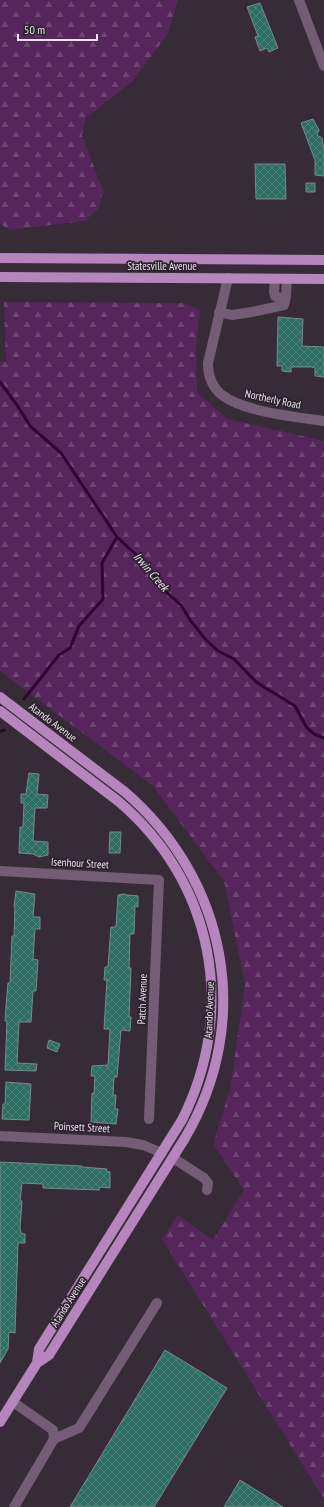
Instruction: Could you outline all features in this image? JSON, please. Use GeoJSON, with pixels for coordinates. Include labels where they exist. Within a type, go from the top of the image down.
{"type":"FeatureCollection","features":[{"type":"Feature","properties":{"kind":"main road","name":"Statesville Avenue"},"geometry":{"type":"LineString","coordinates":[[0,258],[324,260]]}},
{"type":"Feature","properties":{"kind":"main road","name":"Statesville Avenue"},"geometry":{"type":"LineString","coordinates":[[0,277],[324,279]]}},
{"type":"Feature","properties":{"kind":"main road","name":"Atando Avenue"},"geometry":{"type":"LineString","coordinates":[[0,697],[116,784],[144,808],[160,826],[182,856],[204,899],[215,933],[221,969],[223,997],[221,1035],[214,1069],[204,1101],[192,1126],[49,1355],[37,1363]]}},
{"type":"Feature","properties":{"kind":"main road","name":"Atando Avenue"},"geometry":{"type":"LineString","coordinates":[[0,712],[109,794],[143,824],[159,843],[172,862],[189,893],[204,936],[210,970],[212,1009],[210,1033],[201,1073],[193,1096],[182,1120],[39,1349],[37,1363],[0,1422]]}},
{"type":"Feature","properties":{"kind":"street"},"geometry":{"type":"LineString","coordinates":[[299,0],[324,66]]}},
{"type":"Feature","properties":{"kind":"street","name":"Northerly Road"},"geometry":{"type":"LineString","coordinates":[[228,278],[208,363],[208,373],[217,390],[222,395],[240,405],[324,421]]}},
{"type":"Feature","properties":{"kind":"street"},"geometry":{"type":"LineString","coordinates":[[275,279],[275,296],[279,298],[286,297]]}},
{"type":"Feature","properties":{"kind":"street"},"geometry":{"type":"LineString","coordinates":[[219,312],[232,315],[284,305],[287,279]]}},
{"type":"Feature","properties":{"kind":"street","name":"Isenhour Street"},"geometry":{"type":"LineString","coordinates":[[0,871],[159,880]]}},
{"type":"Feature","properties":{"kind":"street","name":"Patch Avenue"},"geometry":{"type":"LineString","coordinates":[[149,1119],[159,880]]}},
{"type":"Feature","properties":{"kind":"street","name":"Poinsett Street"},"geometry":{"type":"LineString","coordinates":[[0,1136],[126,1142],[143,1145],[162,1153]]}},
{"type":"Feature","properties":{"kind":"street"},"geometry":{"type":"LineString","coordinates":[[172,1158],[204,1178],[208,1182],[207,1190]]}},
{"type":"Feature","properties":{"kind":"street"},"geometry":{"type":"LineString","coordinates":[[54,1438],[80,1428],[157,1304]]}},
{"type":"Feature","properties":{"kind":"street"},"geometry":{"type":"LineString","coordinates":[[13,1402],[53,1430],[54,1438],[14,1507]]}},
{"type":"Feature","properties":{"kind":"green space"},"geometry":{"type":"Polygon","coordinates":[[[0,0],[178,0],[167,35],[133,81],[86,118],[82,135],[103,191],[99,208],[85,221],[10,230],[0,224],[0,0]]]}},
{"type":"Feature","properties":{"kind":"green space"},"geometry":{"type":"Polygon","coordinates":[[[4,302],[183,303],[200,310],[196,348],[197,393],[228,419],[324,441],[324,1499],[162,1239],[178,1215],[213,1240],[244,1190],[213,1144],[230,1089],[245,984],[224,881],[153,786],[0,671],[0,362],[6,362],[4,302]]]}},
{"type":"Feature","properties":{"kind":"building"},"geometry":{"type":"Polygon","coordinates":[[[260,3],[278,48],[269,52],[267,48],[260,51],[255,37],[258,36],[247,7],[260,3]]]}},
{"type":"Feature","properties":{"kind":"building"},"geometry":{"type":"Polygon","coordinates":[[[313,119],[319,130],[317,135],[322,138],[324,149],[324,176],[315,175],[315,160],[301,123],[313,119]]]}},
{"type":"Feature","properties":{"kind":"building"},"geometry":{"type":"Polygon","coordinates":[[[255,164],[285,164],[286,199],[256,199],[255,164]]]}},
{"type":"Feature","properties":{"kind":"building"},"geometry":{"type":"Polygon","coordinates":[[[306,183],[315,183],[315,192],[306,192],[306,183]]]}},
{"type":"Feature","properties":{"kind":"building"},"geometry":{"type":"Polygon","coordinates":[[[278,317],[303,319],[302,346],[324,347],[324,377],[315,376],[315,368],[312,367],[291,367],[291,372],[282,371],[282,366],[277,366],[278,317]]]}},
{"type":"Feature","properties":{"kind":"building"},"geometry":{"type":"Polygon","coordinates":[[[29,773],[39,774],[37,794],[48,795],[47,808],[35,808],[33,841],[48,842],[48,855],[39,857],[33,854],[19,853],[20,827],[23,827],[24,803],[21,803],[21,794],[26,794],[29,773]]]}},
{"type":"Feature","properties":{"kind":"building"},"geometry":{"type":"Polygon","coordinates":[[[110,832],[121,832],[120,853],[109,853],[110,832]]]}},
{"type":"Feature","properties":{"kind":"building"},"geometry":{"type":"Polygon","coordinates":[[[16,891],[35,894],[33,917],[40,917],[40,929],[35,929],[33,959],[38,960],[36,991],[33,991],[31,1022],[19,1022],[17,1063],[37,1064],[36,1071],[5,1070],[7,1021],[5,1021],[8,983],[10,983],[12,936],[14,936],[14,907],[16,891]]]}},
{"type":"Feature","properties":{"kind":"building"},"geometry":{"type":"Polygon","coordinates":[[[124,894],[138,896],[138,907],[135,906],[134,934],[130,934],[130,1031],[121,1030],[117,1077],[114,1077],[113,1095],[116,1095],[115,1109],[118,1109],[116,1124],[91,1122],[92,1093],[94,1094],[95,1076],[91,1076],[92,1066],[108,1065],[110,1029],[104,1029],[107,980],[104,980],[105,967],[108,967],[111,927],[116,927],[118,895],[124,894]]]}},
{"type":"Feature","properties":{"kind":"building"},"geometry":{"type":"Polygon","coordinates":[[[49,1040],[60,1044],[57,1052],[47,1048],[49,1040]]]}},
{"type":"Feature","properties":{"kind":"building"},"geometry":{"type":"Polygon","coordinates":[[[6,1082],[31,1084],[29,1120],[2,1119],[3,1104],[5,1104],[6,1082]]]}},
{"type":"Feature","properties":{"kind":"building"},"geometry":{"type":"Polygon","coordinates":[[[0,1162],[82,1166],[107,1169],[106,1171],[110,1172],[110,1188],[100,1187],[99,1190],[43,1188],[43,1184],[22,1183],[20,1228],[21,1233],[25,1234],[25,1243],[18,1243],[15,1333],[9,1332],[8,1349],[0,1363],[0,1162]]]}},
{"type":"Feature","properties":{"kind":"building"},"geometry":{"type":"Polygon","coordinates":[[[165,1350],[227,1388],[154,1507],[70,1507],[165,1350]]]}},
{"type":"Feature","properties":{"kind":"building"},"geometry":{"type":"Polygon","coordinates":[[[240,1480],[283,1507],[224,1507],[240,1480]]]}},
{"type":"Feature","properties":{"kind":"waterway","name":"Irwin Creek"},"geometry":{"type":"LineString","coordinates":[[0,382],[30,426],[61,453],[117,537],[146,564],[164,590],[181,605],[190,620],[206,640],[218,651],[234,659],[256,682],[295,706],[307,728],[314,734],[324,738]]}},
{"type":"Feature","properties":{"kind":"waterway"},"geometry":{"type":"LineString","coordinates":[[24,699],[59,655],[70,648],[79,626],[103,599],[102,563],[117,537]]}},
{"type":"Feature","properties":{"kind":"waterway"},"geometry":{"type":"LineString","coordinates":[[0,732],[4,730]]}}]}
